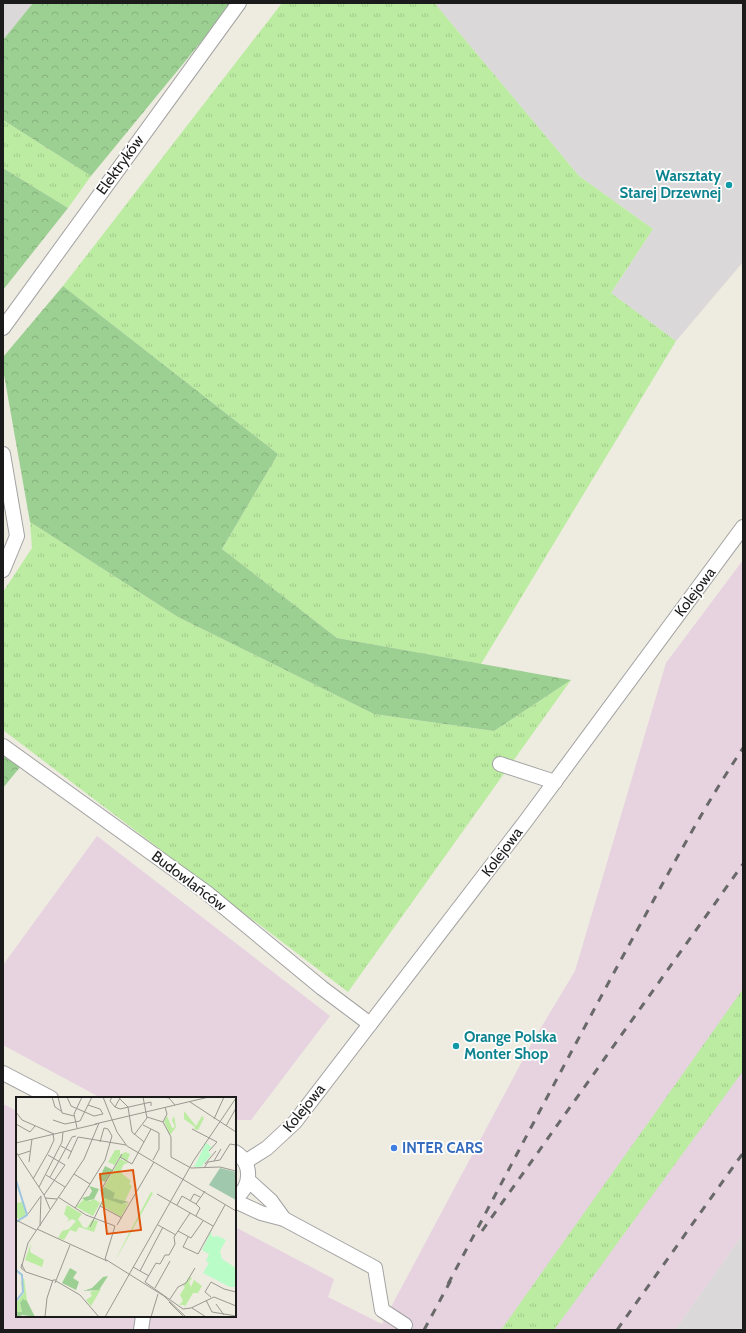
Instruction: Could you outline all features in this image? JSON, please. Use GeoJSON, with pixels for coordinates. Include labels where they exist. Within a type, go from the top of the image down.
{"type":"FeatureCollection","features":[{"type":"Feature","properties":{"kind":"street","name":"Elektryków"},"geometry":{"type":"LineString","coordinates":[[3,328],[239,3]]}},
{"type":"Feature","properties":{"kind":"street"},"geometry":{"type":"LineString","coordinates":[[3,454],[17,536],[3,570]]}},
{"type":"Feature","properties":{"kind":"street","name":"Kolejowa"},"geometry":{"type":"LineString","coordinates":[[240,1157],[267,1148],[295,1122],[431,947],[743,527]]}},
{"type":"Feature","properties":{"kind":"street","name":"Budowlańców"},"geometry":{"type":"LineString","coordinates":[[3,746],[207,893],[322,988],[370,1024]]}},
{"type":"Feature","properties":{"kind":"street"},"geometry":{"type":"LineString","coordinates":[[500,764],[555,782]]}},
{"type":"Feature","properties":{"kind":"street"},"geometry":{"type":"LineString","coordinates":[[3,1073],[49,1097]]}},
{"type":"Feature","properties":{"kind":"street"},"geometry":{"type":"LineString","coordinates":[[236,1198],[245,1188],[248,1180],[248,1171],[240,1157]]}},
{"type":"Feature","properties":{"kind":"street"},"geometry":{"type":"LineString","coordinates":[[248,1180],[271,1201],[284,1219]]}},
{"type":"Feature","properties":{"kind":"street"},"geometry":{"type":"LineString","coordinates":[[236,1200],[261,1213],[284,1219],[375,1268],[382,1310],[405,1325]]}},
{"type":"Feature","properties":{"kind":"street"},"geometry":{"type":"LineString","coordinates":[[142,1330],[143,1317]]}},
{"type":"Feature","properties":{"kind":"shaded area"},"geometry":{"type":"Polygon","coordinates":[[[3,3],[33,3],[3,40],[3,3]]]}},
{"type":"Feature","properties":{"kind":"shaded area"},"geometry":{"type":"Polygon","coordinates":[[[437,3],[743,3],[743,262],[676,341],[611,293],[653,229],[579,176],[436,5],[437,3]]]}},
{"type":"Feature","properties":{"kind":"shaded area"},"geometry":{"type":"Polygon","coordinates":[[[743,560],[743,1234],[675,1330],[3,1330],[3,1104],[16,1110],[16,1317],[236,1317],[236,1228],[334,1279],[328,1297],[382,1324],[533,1041],[575,971],[666,663],[743,560]]]}},
{"type":"Feature","properties":{"kind":"shaded area"},"geometry":{"type":"Polygon","coordinates":[[[97,836],[330,1016],[251,1120],[236,1120],[236,1097],[99,1097],[3,1045],[3,965],[97,836]]]}},
{"type":"Feature","properties":{"kind":"shaded area"},"geometry":{"type":"Polygon","coordinates":[[[743,1234],[743,1330],[675,1330],[743,1234]]]}},
{"type":"Feature","properties":{"kind":"green space"},"geometry":{"type":"Polygon","coordinates":[[[33,3],[233,3],[91,176],[3,120],[3,40],[33,3]]]}},
{"type":"Feature","properties":{"kind":"green space"},"geometry":{"type":"Polygon","coordinates":[[[282,3],[437,3],[436,5],[579,176],[653,229],[611,293],[676,341],[481,664],[337,638],[222,549],[278,454],[63,286],[282,3]]]}},
{"type":"Feature","properties":{"kind":"green space"},"geometry":{"type":"Polygon","coordinates":[[[3,120],[91,176],[68,208],[3,168],[3,120]]]}},
{"type":"Feature","properties":{"kind":"green space"},"geometry":{"type":"Polygon","coordinates":[[[3,168],[68,208],[3,290],[3,168]]]}},
{"type":"Feature","properties":{"kind":"green space"},"geometry":{"type":"Polygon","coordinates":[[[63,286],[278,454],[222,549],[337,638],[571,680],[494,731],[374,714],[178,617],[30,522],[3,369],[3,357],[63,286]]]}},
{"type":"Feature","properties":{"kind":"green space"},"geometry":{"type":"Polygon","coordinates":[[[30,522],[178,617],[374,714],[494,731],[571,680],[348,992],[3,730],[3,592],[32,548],[30,522]]]}},
{"type":"Feature","properties":{"kind":"green space"},"geometry":{"type":"Polygon","coordinates":[[[3,746],[25,761],[3,788],[3,746]]]}},
{"type":"Feature","properties":{"kind":"green space"},"geometry":{"type":"Polygon","coordinates":[[[743,989],[743,1071],[554,1330],[501,1330],[743,989]]]}},
{"type":"Feature","properties":{"kind":"railway"},"geometry":{"type":"LineString","coordinates":[[448,1284],[583,1029],[670,870],[698,820],[743,748]]}},
{"type":"Feature","properties":{"kind":"railway"},"geometry":{"type":"LineString","coordinates":[[482,1231],[743,864]]}},
{"type":"Feature","properties":{"kind":"railway"},"geometry":{"type":"LineString","coordinates":[[617,1330],[743,1153]]}},
{"type":"Feature","properties":{"kind":"railway"},"geometry":{"type":"LineString","coordinates":[[424,1330],[451,1280]]}},
{"type":"Feature","properties":{"kind":"place","name":"Warsztaty Starej Drzewnej"},"geometry":{"type":"Point","coordinates":[729,185]}},
{"type":"Feature","properties":{"kind":"place","name":"Orange Polska Monter Shop"},"geometry":{"type":"Point","coordinates":[456,1046]}},
{"type":"Feature","properties":{"kind":"place","name":"INTER CARS"},"geometry":{"type":"Point","coordinates":[394,1148]}}]}
